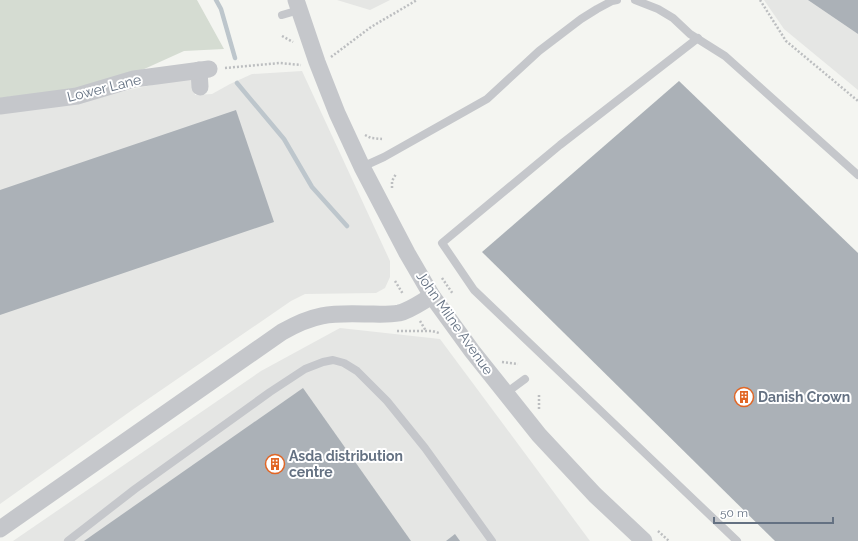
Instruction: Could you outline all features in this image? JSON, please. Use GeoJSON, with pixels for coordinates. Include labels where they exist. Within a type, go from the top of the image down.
{"type":"FeatureCollection","features":[{"type":"Feature","properties":{"kind":"street","name":"John Milne Avenue"},"geometry":{"type":"LineString","coordinates":[[298,5],[332,100],[362,167],[432,296],[472,351],[539,436],[595,495],[644,541]]}},
{"type":"Feature","properties":{"kind":"street","name":"Lower Lane"},"geometry":{"type":"LineString","coordinates":[[0,106],[77,96],[134,79],[202,75]]}},
{"type":"Feature","properties":{"kind":"street"},"geometry":{"type":"LineString","coordinates":[[0,529],[282,332],[307,319],[332,314],[399,313],[412,308],[432,296]]}},
{"type":"Feature","properties":{"kind":"lane"},"geometry":{"type":"LineString","coordinates":[[362,167],[384,157],[487,99],[539,51],[596,9],[617,0]]}},
{"type":"Feature","properties":{"kind":"lane"},"geometry":{"type":"LineString","coordinates":[[635,0],[658,9],[674,18],[690,34],[725,56],[858,175]]}},
{"type":"Feature","properties":{"kind":"lane"},"geometry":{"type":"LineString","coordinates":[[282,15],[298,5]]}},
{"type":"Feature","properties":{"kind":"lane"},"geometry":{"type":"LineString","coordinates":[[698,38],[560,144],[442,243],[474,290],[738,541]]}},
{"type":"Feature","properties":{"kind":"lane"},"geometry":{"type":"LineString","coordinates":[[68,541],[135,488],[270,392],[305,369],[333,360],[344,363],[357,370],[387,401],[425,448],[492,541]]}},
{"type":"Feature","properties":{"kind":"lane"},"geometry":{"type":"LineString","coordinates":[[506,394],[525,379]]}},
{"type":"Feature","properties":{"kind":"path"},"geometry":{"type":"LineString","coordinates":[[333,56],[371,26],[417,0]]}},
{"type":"Feature","properties":{"kind":"path"},"geometry":{"type":"LineString","coordinates":[[760,0],[786,41],[858,101]]}},
{"type":"Feature","properties":{"kind":"path"},"geometry":{"type":"LineString","coordinates":[[202,75],[280,64],[306,66]]}},
{"type":"Feature","properties":{"kind":"path"},"geometry":{"type":"LineString","coordinates":[[365,134],[371,138],[382,139]]}},
{"type":"Feature","properties":{"kind":"path"},"geometry":{"type":"LineString","coordinates":[[392,192],[392,182],[396,174]]}},
{"type":"Feature","properties":{"kind":"path"},"geometry":{"type":"LineString","coordinates":[[439,273],[456,299]]}},
{"type":"Feature","properties":{"kind":"path"},"geometry":{"type":"LineString","coordinates":[[394,331],[432,331],[442,335]]}},
{"type":"Feature","properties":{"kind":"path"},"geometry":{"type":"LineString","coordinates":[[501,362],[518,364]]}},
{"type":"Feature","properties":{"kind":"path"},"geometry":{"type":"LineString","coordinates":[[540,395],[539,410],[541,413]]}},
{"type":"Feature","properties":{"kind":"shaded area"},"geometry":{"type":"Polygon","coordinates":[[[0,0],[197,0],[224,49],[184,51],[131,75],[86,88],[0,98],[0,0]]]}},
{"type":"Feature","properties":{"kind":"shaded area"},"geometry":{"type":"Polygon","coordinates":[[[337,0],[390,0],[370,10],[337,0]]]}},
{"type":"Feature","properties":{"kind":"shaded area"},"geometry":{"type":"Polygon","coordinates":[[[764,0],[858,0],[858,90],[784,29],[764,0]]]}},
{"type":"Feature","properties":{"kind":"shaded area"},"geometry":{"type":"Polygon","coordinates":[[[302,71],[390,261],[390,277],[385,288],[376,293],[305,294],[291,301],[135,408],[0,504],[0,114],[69,103],[189,77],[192,81],[195,95],[212,94],[252,74],[302,71]]]}},
{"type":"Feature","properties":{"kind":"shaded area"},"geometry":{"type":"Polygon","coordinates":[[[340,328],[440,339],[590,541],[13,541],[261,371],[340,328]]]}},
{"type":"Feature","properties":{"kind":"building"},"geometry":{"type":"Polygon","coordinates":[[[808,0],[858,0],[858,34],[808,0]]]}},
{"type":"Feature","properties":{"kind":"building","name":"Danish Crown"},"geometry":{"type":"Polygon","coordinates":[[[679,81],[858,253],[858,541],[775,541],[482,252],[679,81]]]}},
{"type":"Feature","properties":{"kind":"building"},"geometry":{"type":"Polygon","coordinates":[[[236,110],[274,222],[0,315],[0,190],[236,110]]]}},
{"type":"Feature","properties":{"kind":"building","name":"Asda distribution centre"},"geometry":{"type":"Polygon","coordinates":[[[303,388],[411,541],[84,541],[303,388]]]}},
{"type":"Feature","properties":{"kind":"building"},"geometry":{"type":"Polygon","coordinates":[[[455,534],[460,541],[446,541],[455,534]]]}},
{"type":"Feature","properties":{"kind":"waterway"},"geometry":{"type":"LineString","coordinates":[[216,0],[221,9],[235,58]]}},
{"type":"Feature","properties":{"kind":"waterway"},"geometry":{"type":"LineString","coordinates":[[237,83],[284,139],[312,187],[347,226]]}},
{"type":"Feature","properties":{"kind":"place","name":"Danish Crown"},"geometry":{"type":"Point","coordinates":[744,397]}},
{"type":"Feature","properties":{"kind":"place","name":"Asda distribution centre"},"geometry":{"type":"Point","coordinates":[275,464]}}]}
